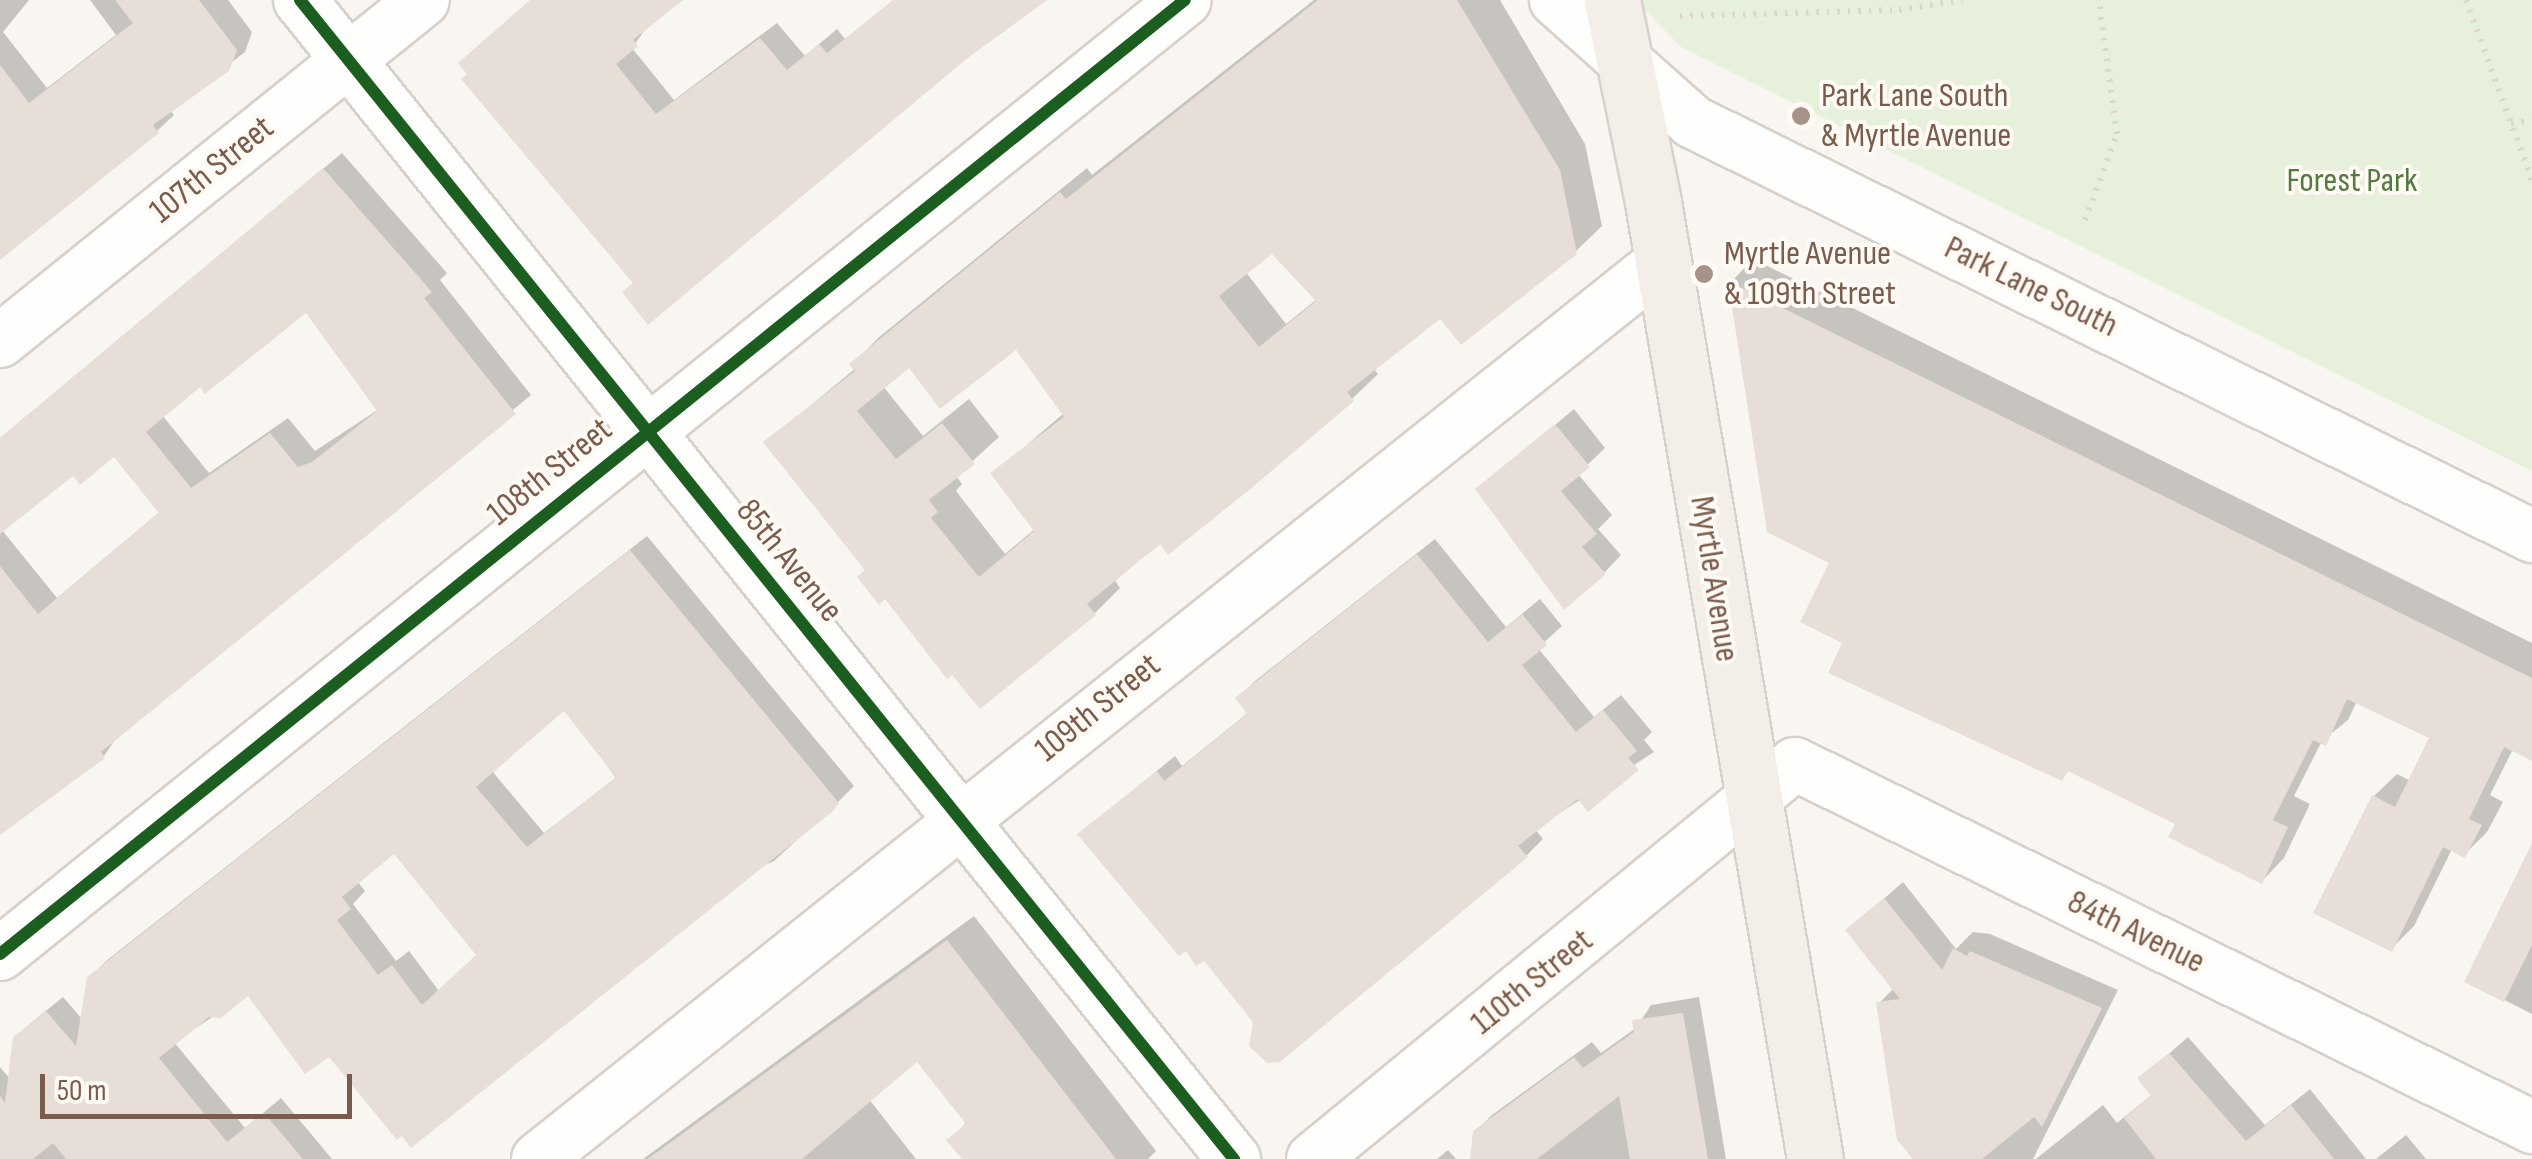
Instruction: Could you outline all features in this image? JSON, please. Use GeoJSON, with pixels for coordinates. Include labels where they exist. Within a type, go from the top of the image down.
{"type":"FeatureCollection","features":[{"type":"Feature","properties":{"kind":"main road","name":"Myrtle Avenue"},"geometry":{"type":"LineString","coordinates":[[1612,0],[1662,262],[1814,1159]]}},
{"type":"Feature","properties":{"kind":"street","name":"85th Avenue"},"geometry":{"type":"LineString","coordinates":[[300,0],[1234,1159]]}},
{"type":"Feature","properties":{"kind":"street","name":"107th Street"},"geometry":{"type":"LineString","coordinates":[[0,341],[423,0]]}},
{"type":"Feature","properties":{"kind":"street","name":"108th Street"},"geometry":{"type":"LineString","coordinates":[[0,954],[1185,0]]}},
{"type":"Feature","properties":{"kind":"street","name":"Park Lane South"},"geometry":{"type":"LineString","coordinates":[[1556,0],[1625,66],[1694,122],[2532,536]]}},
{"type":"Feature","properties":{"kind":"street","name":"109th Street"},"geometry":{"type":"LineString","coordinates":[[538,1159],[960,818],[1662,262]]}},
{"type":"Feature","properties":{"kind":"street","name":"84th Avenue"},"geometry":{"type":"LineString","coordinates":[[1751,805],[1795,764],[2532,1127]]}},
{"type":"Feature","properties":{"kind":"street","name":"110th Street"},"geometry":{"type":"LineString","coordinates":[[1313,1159],[1751,805]]}},
{"type":"Feature","properties":{"kind":"path"},"geometry":{"type":"LineString","coordinates":[[1680,16],[1900,10],[1962,0]]}},
{"type":"Feature","properties":{"kind":"path"},"geometry":{"type":"LineString","coordinates":[[2085,220],[2117,134],[2098,0]]}},
{"type":"Feature","properties":{"kind":"path"},"geometry":{"type":"LineString","coordinates":[[2466,0],[2532,180]]}},
{"type":"Feature","properties":{"kind":"path"},"geometry":{"type":"LineString","coordinates":[[2511,123],[2532,120]]}},
{"type":"Feature","properties":{"kind":"green space","name":"Forest Park"},"geometry":{"type":"Polygon","coordinates":[[[1635,0],[2532,0],[2532,471],[1681,47],[1635,0]]]}},
{"type":"Feature","properties":{"kind":"building"},"geometry":{"type":"Polygon","coordinates":[[[115,0],[199,0],[237,50],[229,71],[153,125],[159,133],[0,260],[0,65],[29,103],[133,23],[115,0]]]}},
{"type":"Feature","properties":{"kind":"building"},"geometry":{"type":"Polygon","coordinates":[[[530,0],[683,0],[633,40],[638,46],[616,64],[656,114],[760,38],[787,70],[819,44],[827,53],[893,0],[1047,0],[965,60],[648,325],[622,292],[633,283],[461,79],[467,74],[458,63],[530,0]]]}},
{"type":"Feature","properties":{"kind":"building"},"geometry":{"type":"Polygon","coordinates":[[[1318,0],[1457,0],[1560,170],[1577,254],[1461,345],[1440,319],[1347,392],[1354,401],[1249,490],[1168,555],[1160,544],[1087,604],[1096,615],[980,709],[952,675],[947,679],[885,599],[879,605],[857,577],[865,570],[763,442],[855,371],[849,364],[1060,192],[1066,199],[1318,0]],[[1272,254],[1219,296],[1259,347],[1316,301],[1272,254]],[[1016,350],[940,409],[909,368],[857,411],[896,459],[942,423],[975,464],[929,500],[938,512],[931,518],[979,577],[1034,531],[990,473],[1064,417],[1016,350]]]}},
{"type":"Feature","properties":{"kind":"building"},"geometry":{"type":"Polygon","coordinates":[[[323,168],[432,292],[424,298],[516,414],[101,752],[105,758],[0,835],[0,566],[38,614],[159,513],[114,457],[80,485],[73,476],[0,534],[0,438],[323,168]],[[306,313],[205,394],[200,387],[146,432],[191,488],[270,433],[298,467],[312,462],[377,411],[306,313]]]}},
{"type":"Feature","properties":{"kind":"building"},"geometry":{"type":"Polygon","coordinates":[[[1728,281],[2532,678],[2532,761],[2504,747],[2469,819],[2482,825],[2465,858],[2443,847],[2392,952],[2313,913],[2372,795],[2395,807],[2429,738],[2347,699],[2326,746],[2313,740],[2273,820],[2288,827],[2262,884],[2168,837],[2175,824],[2068,771],[2062,781],[1828,673],[1842,643],[1800,622],[1829,563],[1767,532],[1728,281]]]}},
{"type":"Feature","properties":{"kind":"building"},"geometry":{"type":"Polygon","coordinates":[[[1555,424],[1590,467],[1561,491],[1597,534],[1582,547],[1606,574],[1564,610],[1475,489],[1555,424]]]}},
{"type":"Feature","properties":{"kind":"building"},"geometry":{"type":"Polygon","coordinates":[[[630,550],[839,803],[411,1148],[402,1136],[397,1140],[329,1057],[305,1074],[248,996],[221,1018],[209,1017],[159,1058],[227,1142],[264,1113],[303,1159],[66,1159],[53,1143],[33,1159],[0,1159],[0,1096],[5,1103],[13,1037],[46,1011],[76,1046],[87,977],[630,550]],[[564,711],[476,787],[527,847],[616,777],[564,711]],[[394,854],[342,897],[351,909],[337,920],[378,975],[392,965],[422,1005],[476,955],[394,854]]]}},
{"type":"Feature","properties":{"kind":"building"},"geometry":{"type":"Polygon","coordinates":[[[1417,554],[1488,642],[1522,614],[1547,645],[1522,665],[1576,732],[1603,710],[1637,751],[1628,758],[1639,770],[1588,812],[1578,799],[1518,846],[1528,857],[1280,1062],[1267,1063],[1249,1046],[1253,1022],[1204,961],[1196,966],[1186,951],[1179,956],[1077,834],[1157,771],[1164,781],[1247,714],[1235,698],[1417,554]]]}},
{"type":"Feature","properties":{"kind":"building"},"geometry":{"type":"Polygon","coordinates":[[[2532,843],[2532,945],[2504,1002],[2464,982],[2532,843]]]}},
{"type":"Feature","properties":{"kind":"building"},"geometry":{"type":"Polygon","coordinates":[[[1884,898],[1942,970],[1953,948],[1967,956],[1970,951],[2102,1008],[2042,1127],[2034,1117],[1982,1159],[1913,1159],[1897,1140],[1876,1002],[1900,999],[1845,930],[1884,898]]]}},
{"type":"Feature","properties":{"kind":"building"},"geometry":{"type":"Polygon","coordinates":[[[947,940],[1116,1159],[962,1159],[946,1140],[966,1124],[917,1062],[802,1159],[648,1159],[947,940]]]}},
{"type":"Feature","properties":{"kind":"building"},"geometry":{"type":"Polygon","coordinates":[[[1683,1013],[1708,1159],[1630,1159],[1619,1096],[1537,1159],[1470,1159],[1473,1131],[1574,1057],[1583,1068],[1634,1032],[1632,1020],[1683,1013]]]}},
{"type":"Feature","properties":{"kind":"building"},"geometry":{"type":"Polygon","coordinates":[[[2169,1053],[2246,1141],[2291,1105],[2334,1159],[2156,1159],[2124,1118],[2151,1096],[2137,1078],[2169,1053]]]}},
{"type":"Feature","properties":{"kind":"cycle path"},"geometry":{"type":"LineString","coordinates":[[300,0],[1234,1159]]}},
{"type":"Feature","properties":{"kind":"cycle path"},"geometry":{"type":"LineString","coordinates":[[0,954],[1185,0]]}},
{"type":"Feature","properties":{"kind":"place","name":"Park Lane South & Myrtle Avenue"},"geometry":{"type":"Point","coordinates":[1801,116]}},
{"type":"Feature","properties":{"kind":"place","name":"Myrtle Avenue & 109th Street"},"geometry":{"type":"Point","coordinates":[1704,274]}}]}
